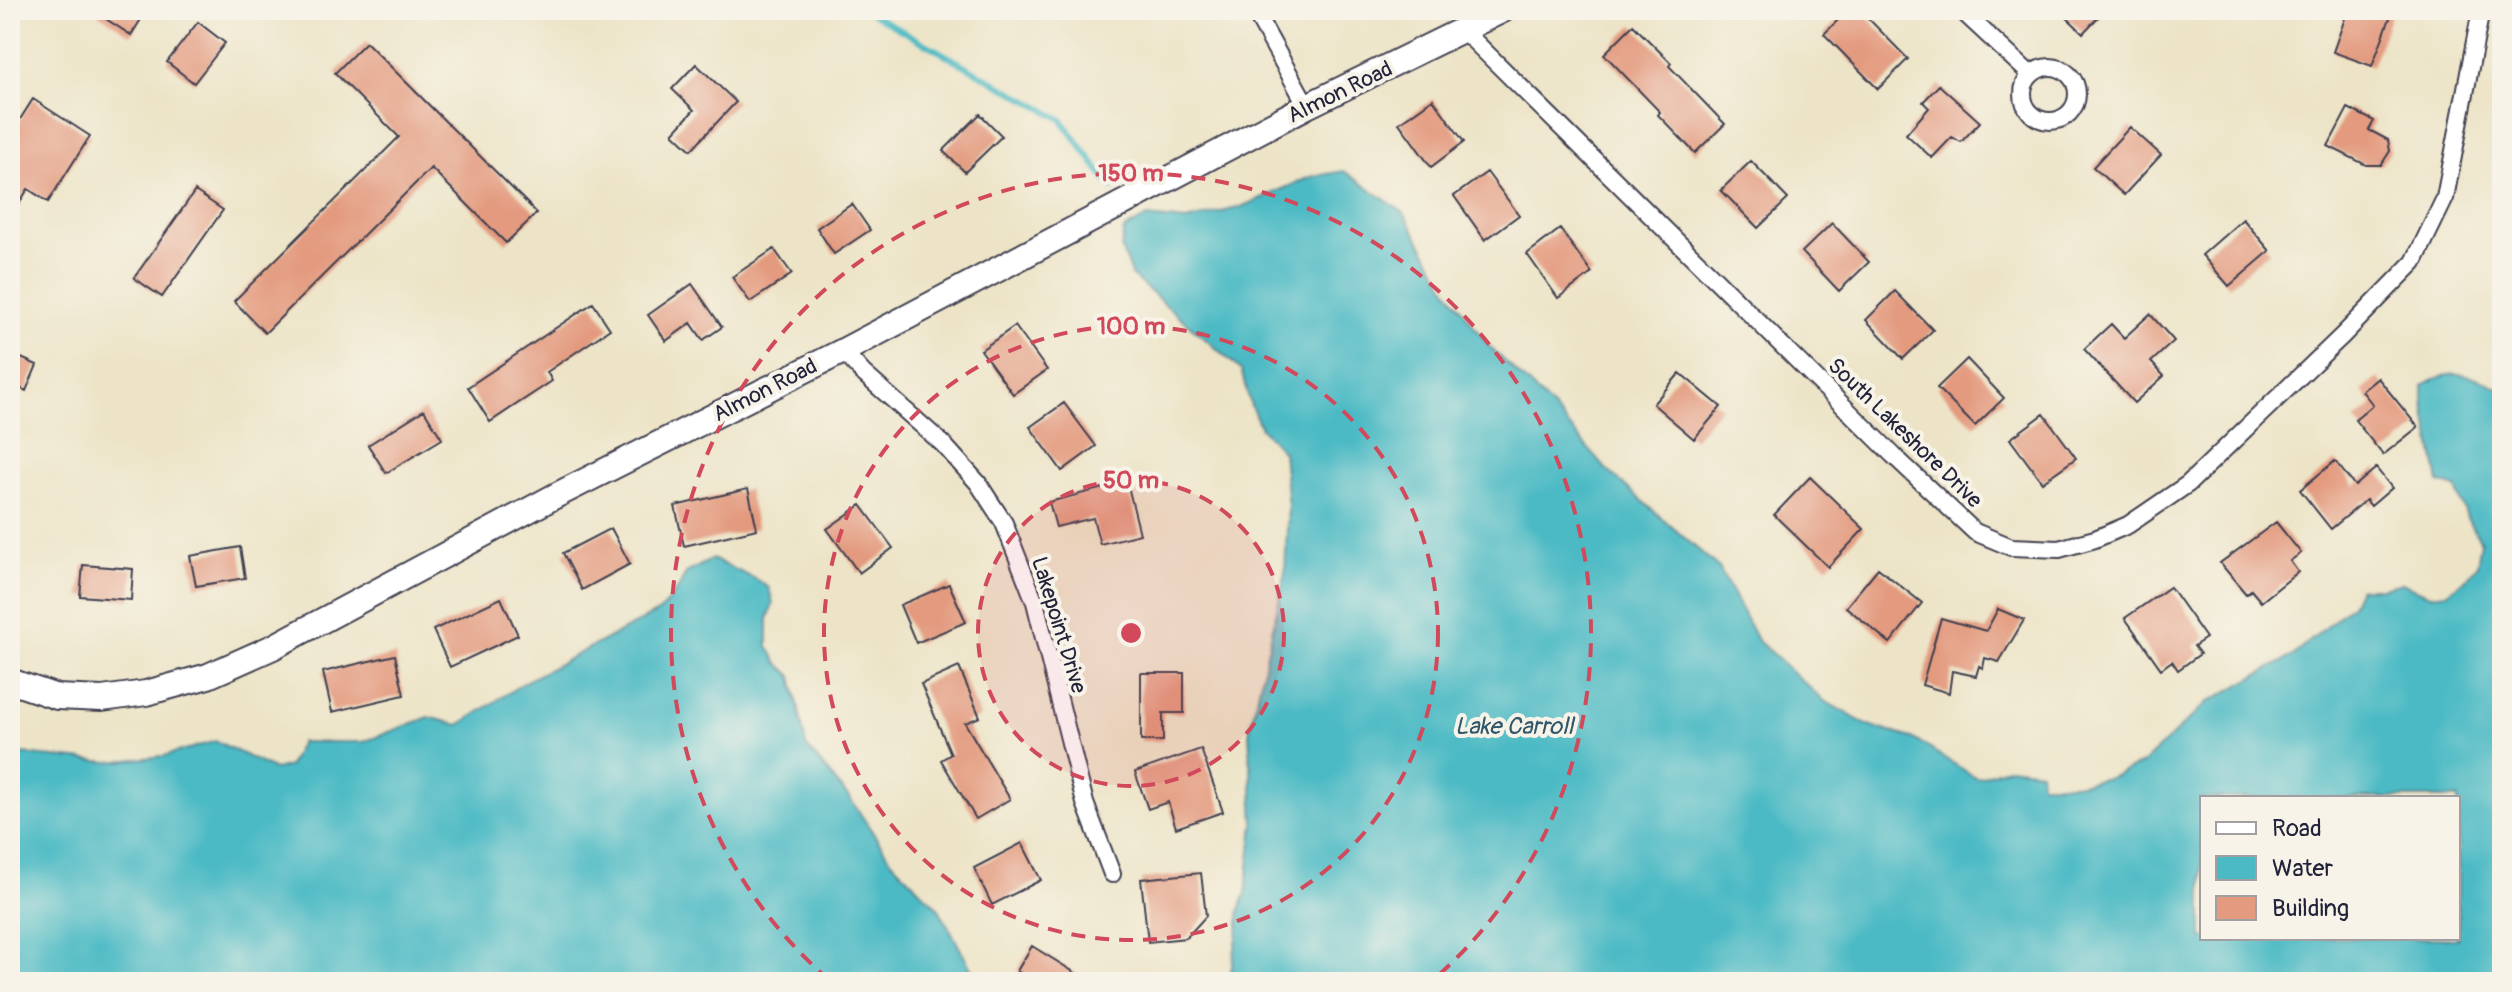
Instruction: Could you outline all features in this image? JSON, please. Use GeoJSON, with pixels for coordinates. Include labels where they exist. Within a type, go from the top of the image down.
{"type":"FeatureCollection","features":[{"type":"Feature","properties":{"kind":"street"},"geometry":{"type":"LineString","coordinates":[[1254,10],[1307,106]]}},
{"type":"Feature","properties":{"kind":"street","name":"Almon Road"},"geometry":{"type":"LineString","coordinates":[[10,681],[57,697],[102,699],[146,693],[208,676],[273,647],[557,495],[843,351],[1307,106],[1503,10]]}},
{"type":"Feature","properties":{"kind":"street"},"geometry":{"type":"LineString","coordinates":[[1961,10],[2031,75]]}},
{"type":"Feature","properties":{"kind":"street","name":"South Lakeshore Drive"},"geometry":{"type":"LineString","coordinates":[[1464,31],[1894,456],[1975,532],[2011,547],[2059,549],[2128,525],[2188,484],[2414,262],[2445,198],[2481,10]]}},
{"type":"Feature","properties":{"kind":"street","name":"Lakepoint Drive"},"geometry":{"type":"LineString","coordinates":[[843,351],[863,373],[943,444],[978,483],[1004,523],[1035,602],[1085,803],[1112,874]]}},
{"type":"Feature","properties":{"kind":"water","name":"Lake Carroll"},"geometry":{"type":"Polygon","coordinates":[[[1344,171],[1404,213],[1447,288],[1486,343],[1552,407],[1607,470],[1719,568],[1757,640],[1823,700],[1869,726],[1912,738],[1977,778],[2009,767],[2040,771],[2041,784],[2074,784],[2109,778],[2142,764],[2208,702],[2293,656],[2351,605],[2359,588],[2382,588],[2402,583],[2430,595],[2446,593],[2467,578],[2477,565],[2481,542],[2467,518],[2456,488],[2439,483],[2423,385],[2445,376],[2464,374],[2502,390],[2502,982],[1229,982],[1239,912],[1246,893],[1254,823],[1249,733],[1285,574],[1288,506],[1283,452],[1261,428],[1241,370],[1131,275],[1121,247],[1124,230],[1147,217],[1186,221],[1241,207],[1310,177],[1344,171]]]}},
{"type":"Feature","properties":{"kind":"water"},"geometry":{"type":"Polygon","coordinates":[[[712,559],[769,588],[773,604],[768,619],[768,646],[777,662],[792,676],[806,746],[851,800],[892,861],[939,909],[978,982],[10,982],[10,753],[109,762],[164,756],[216,741],[275,770],[289,766],[301,742],[363,742],[429,717],[459,725],[528,680],[660,611],[678,589],[686,573],[712,559]]]}},
{"type":"Feature","properties":{"kind":"building"},"geometry":{"type":"Polygon","coordinates":[[[92,10],[147,10],[131,35],[92,10]]]}},
{"type":"Feature","properties":{"kind":"building"},"geometry":{"type":"Polygon","coordinates":[[[1848,10],[1860,10],[1908,59],[1878,89],[1824,34],[1848,10]]]}},
{"type":"Feature","properties":{"kind":"building"},"geometry":{"type":"Polygon","coordinates":[[[2059,10],[2105,10],[2083,33],[2059,10]]]}},
{"type":"Feature","properties":{"kind":"building"},"geometry":{"type":"Polygon","coordinates":[[[2348,10],[2393,10],[2372,66],[2333,52],[2348,10]]]}},
{"type":"Feature","properties":{"kind":"building"},"geometry":{"type":"Polygon","coordinates":[[[198,22],[225,43],[194,83],[167,62],[198,22]]]}},
{"type":"Feature","properties":{"kind":"building"},"geometry":{"type":"Polygon","coordinates":[[[1633,25],[1725,124],[1695,153],[1604,54],[1633,25]]]}},
{"type":"Feature","properties":{"kind":"building"},"geometry":{"type":"Polygon","coordinates":[[[366,42],[537,213],[506,243],[431,168],[265,333],[234,301],[399,137],[335,73],[366,42]]]}},
{"type":"Feature","properties":{"kind":"building"},"geometry":{"type":"Polygon","coordinates":[[[696,64],[736,102],[691,150],[673,133],[694,110],[672,89],[696,64]]]}},
{"type":"Feature","properties":{"kind":"building"},"geometry":{"type":"Polygon","coordinates":[[[1939,85],[1980,122],[1961,142],[1952,137],[1932,158],[1906,134],[1929,108],[1923,102],[1939,85]]]}},
{"type":"Feature","properties":{"kind":"building"},"geometry":{"type":"Polygon","coordinates":[[[33,99],[90,136],[48,202],[28,189],[10,218],[10,135],[33,99]]]}},
{"type":"Feature","properties":{"kind":"building"},"geometry":{"type":"Polygon","coordinates":[[[1433,99],[1464,142],[1431,167],[1399,123],[1433,99]]]}},
{"type":"Feature","properties":{"kind":"building"},"geometry":{"type":"Polygon","coordinates":[[[2348,108],[2374,121],[2369,130],[2388,140],[2390,151],[2381,165],[2366,165],[2328,146],[2348,108]]]}},
{"type":"Feature","properties":{"kind":"building"},"geometry":{"type":"Polygon","coordinates":[[[980,114],[1002,136],[965,172],[943,151],[980,114]]]}},
{"type":"Feature","properties":{"kind":"building"},"geometry":{"type":"Polygon","coordinates":[[[2130,127],[2161,155],[2124,195],[2093,167],[2130,127]]]}},
{"type":"Feature","properties":{"kind":"building"},"geometry":{"type":"Polygon","coordinates":[[[1751,161],[1788,199],[1758,228],[1721,190],[1751,161]]]}},
{"type":"Feature","properties":{"kind":"building"},"geometry":{"type":"Polygon","coordinates":[[[1487,172],[1519,215],[1485,240],[1454,196],[1487,172]]]}},
{"type":"Feature","properties":{"kind":"building"},"geometry":{"type":"Polygon","coordinates":[[[195,191],[223,210],[162,297],[134,278],[195,191]]]}},
{"type":"Feature","properties":{"kind":"building"},"geometry":{"type":"Polygon","coordinates":[[[852,204],[870,230],[834,254],[817,228],[852,204]]]}},
{"type":"Feature","properties":{"kind":"building"},"geometry":{"type":"Polygon","coordinates":[[[2243,219],[2270,251],[2229,286],[2202,255],[2243,219]]]}},
{"type":"Feature","properties":{"kind":"building"},"geometry":{"type":"Polygon","coordinates":[[[1832,223],[1869,262],[1839,291],[1802,252],[1832,223]]]}},
{"type":"Feature","properties":{"kind":"building"},"geometry":{"type":"Polygon","coordinates":[[[1560,229],[1592,273],[1558,298],[1527,254],[1560,229]]]}},
{"type":"Feature","properties":{"kind":"building"},"geometry":{"type":"Polygon","coordinates":[[[774,249],[792,274],[750,302],[732,277],[774,249]]]}},
{"type":"Feature","properties":{"kind":"building"},"geometry":{"type":"Polygon","coordinates":[[[692,284],[722,327],[703,340],[691,323],[666,341],[648,315],[692,284]]]}},
{"type":"Feature","properties":{"kind":"building"},"geometry":{"type":"Polygon","coordinates":[[[1895,291],[1933,330],[1903,359],[1866,320],[1895,291]]]}},
{"type":"Feature","properties":{"kind":"building"},"geometry":{"type":"Polygon","coordinates":[[[593,303],[610,329],[547,372],[552,381],[490,422],[468,387],[593,303]]]}},
{"type":"Feature","properties":{"kind":"building"},"geometry":{"type":"Polygon","coordinates":[[[2150,314],[2174,341],[2151,362],[2164,376],[2134,403],[2084,349],[2111,324],[2124,338],[2150,314]]]}},
{"type":"Feature","properties":{"kind":"building"},"geometry":{"type":"Polygon","coordinates":[[[1015,326],[1047,370],[1013,394],[981,350],[1015,326]]]}},
{"type":"Feature","properties":{"kind":"building"},"geometry":{"type":"Polygon","coordinates":[[[10,353],[37,365],[26,391],[10,383],[10,353]]]}},
{"type":"Feature","properties":{"kind":"building"},"geometry":{"type":"Polygon","coordinates":[[[1967,359],[2004,398],[1975,426],[1937,388],[1967,359]]]}},
{"type":"Feature","properties":{"kind":"building"},"geometry":{"type":"Polygon","coordinates":[[[1680,373],[1721,407],[1694,439],[1653,404],[1680,373]]]}},
{"type":"Feature","properties":{"kind":"building"},"geometry":{"type":"Polygon","coordinates":[[[2378,378],[2418,427],[2383,455],[2355,420],[2373,405],[2362,391],[2378,378]]]}},
{"type":"Feature","properties":{"kind":"building"},"geometry":{"type":"Polygon","coordinates":[[[1064,403],[1096,446],[1062,471],[1030,427],[1064,403]]]}},
{"type":"Feature","properties":{"kind":"building"},"geometry":{"type":"Polygon","coordinates":[[[424,410],[442,439],[386,473],[368,445],[424,410]]]}},
{"type":"Feature","properties":{"kind":"building"},"geometry":{"type":"Polygon","coordinates":[[[2044,414],[2076,458],[2042,482],[2010,439],[2044,414]]]}},
{"type":"Feature","properties":{"kind":"building"},"geometry":{"type":"Polygon","coordinates":[[[2335,461],[2355,486],[2376,468],[2392,488],[2371,506],[2366,500],[2331,529],[2300,490],[2335,461]]]}},
{"type":"Feature","properties":{"kind":"building"},"geometry":{"type":"Polygon","coordinates":[[[1810,477],[1864,529],[1828,567],[1774,515],[1810,477]]]}},
{"type":"Feature","properties":{"kind":"building"},"geometry":{"type":"Polygon","coordinates":[[[1127,482],[1140,534],[1100,544],[1093,518],[1056,527],[1049,502],[1127,482]]]}},
{"type":"Feature","properties":{"kind":"building"},"geometry":{"type":"Polygon","coordinates":[[[748,489],[757,529],[684,546],[675,506],[748,489]]]}},
{"type":"Feature","properties":{"kind":"building"},"geometry":{"type":"Polygon","coordinates":[[[861,505],[893,548],[859,573],[827,529],[861,505]]]}},
{"type":"Feature","properties":{"kind":"building"},"geometry":{"type":"Polygon","coordinates":[[[2276,522],[2301,553],[2290,561],[2298,572],[2261,602],[2251,590],[2246,594],[2220,563],[2276,522]]]}},
{"type":"Feature","properties":{"kind":"building"},"geometry":{"type":"Polygon","coordinates":[[[611,528],[630,564],[582,590],[563,553],[611,528]]]}},
{"type":"Feature","properties":{"kind":"building"},"geometry":{"type":"Polygon","coordinates":[[[240,547],[245,578],[196,586],[190,556],[240,547]]]}},
{"type":"Feature","properties":{"kind":"building"},"geometry":{"type":"Polygon","coordinates":[[[83,565],[133,569],[131,600],[80,596],[83,565]]]}},
{"type":"Feature","properties":{"kind":"building"},"geometry":{"type":"Polygon","coordinates":[[[1878,568],[1922,603],[1890,643],[1846,607],[1878,568]]]}},
{"type":"Feature","properties":{"kind":"building"},"geometry":{"type":"Polygon","coordinates":[[[949,584],[966,622],[916,643],[900,605],[949,584]]]}},
{"type":"Feature","properties":{"kind":"building"},"geometry":{"type":"Polygon","coordinates":[[[2170,587],[2206,638],[2194,646],[2200,654],[2178,670],[2172,661],[2161,669],[2125,618],[2170,587]]]}},
{"type":"Feature","properties":{"kind":"building"},"geometry":{"type":"Polygon","coordinates":[[[501,598],[518,635],[450,667],[433,630],[501,598]]]}},
{"type":"Feature","properties":{"kind":"building"},"geometry":{"type":"Polygon","coordinates":[[[1998,609],[2024,620],[1999,662],[1985,658],[1983,668],[1979,666],[1976,676],[1952,671],[1949,693],[1922,685],[1941,618],[1986,631],[1998,609]]]}},
{"type":"Feature","properties":{"kind":"building"},"geometry":{"type":"Polygon","coordinates":[[[395,655],[404,695],[332,712],[323,672],[395,655]]]}},
{"type":"Feature","properties":{"kind":"building"},"geometry":{"type":"Polygon","coordinates":[[[959,667],[980,717],[965,723],[1010,799],[976,819],[941,760],[951,754],[921,684],[959,667]]]}},
{"type":"Feature","properties":{"kind":"building"},"geometry":{"type":"Polygon","coordinates":[[[1141,673],[1184,673],[1184,713],[1163,713],[1163,741],[1141,741],[1141,673]]]}},
{"type":"Feature","properties":{"kind":"building"},"geometry":{"type":"Polygon","coordinates":[[[1201,749],[1223,812],[1176,828],[1168,802],[1148,809],[1135,772],[1201,749]]]}},
{"type":"Feature","properties":{"kind":"building"},"geometry":{"type":"Polygon","coordinates":[[[1022,843],[1041,880],[992,905],[974,868],[1022,843]]]}},
{"type":"Feature","properties":{"kind":"building"},"geometry":{"type":"Polygon","coordinates":[[[1201,873],[1206,916],[1186,938],[1148,942],[1141,879],[1201,873]]]}},
{"type":"Feature","properties":{"kind":"building"},"geometry":{"type":"Polygon","coordinates":[[[1032,946],[1090,982],[1035,982],[1017,971],[1032,946]]]}},
{"type":"Feature","properties":{"kind":"waterway"},"geometry":{"type":"LineString","coordinates":[[865,10],[1061,119],[1112,188]]}}]}
